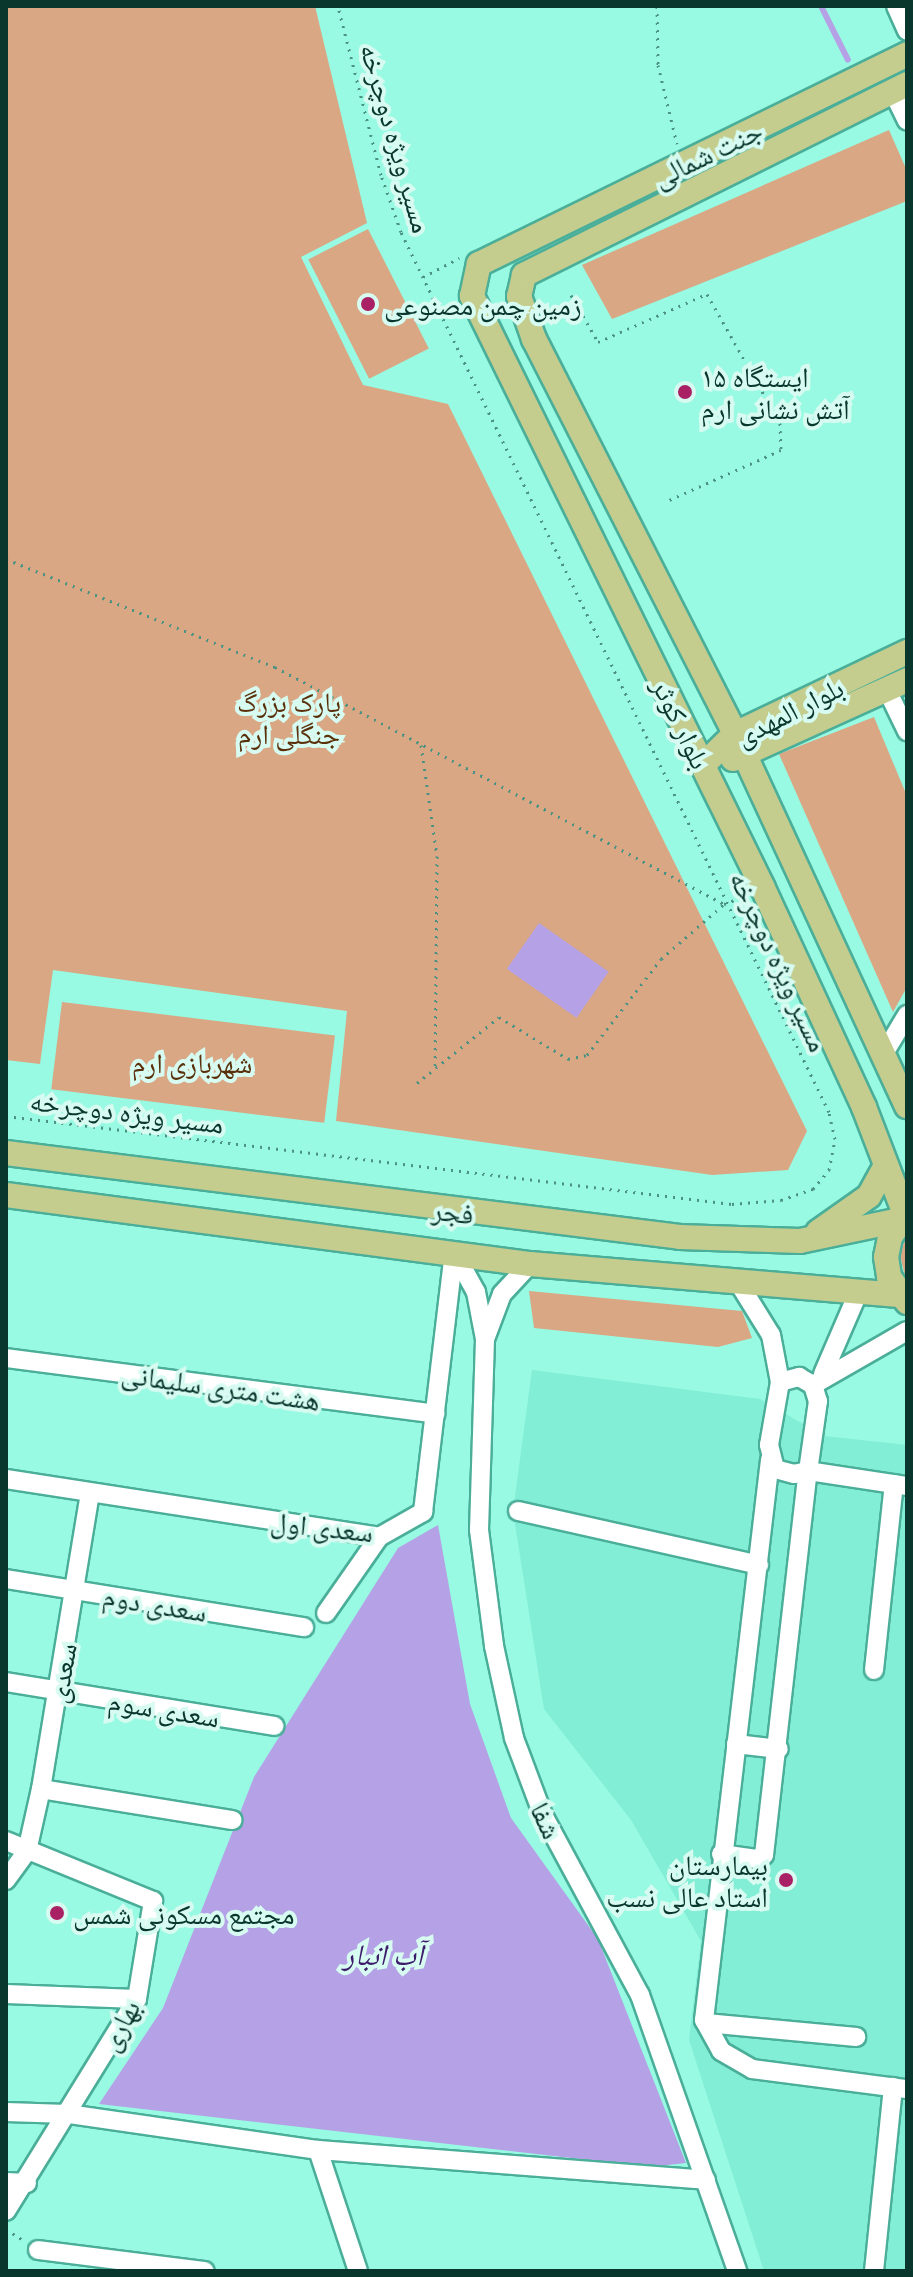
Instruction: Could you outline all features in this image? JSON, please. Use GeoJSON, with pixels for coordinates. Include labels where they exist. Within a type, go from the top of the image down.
{"type":"FeatureCollection","features":[{"type":"Feature","properties":{"kind":"main road","name":"جنت شمالی"},"geometry":{"type":"LineString","coordinates":[[507,250],[684,166],[907,54]]}},
{"type":"Feature","properties":{"kind":"main road","name":"جنت شمالی"},"geometry":{"type":"LineString","coordinates":[[524,275],[900,87]]}},
{"type":"Feature","properties":{"kind":"main road"},"geometry":{"type":"LineString","coordinates":[[507,250],[524,275]]}},
{"type":"Feature","properties":{"kind":"main road","name":"بلوار کوثر"},"geometry":{"type":"LineString","coordinates":[[507,250],[479,264],[472,296],[763,888],[886,1165],[904,1216]]}},
{"type":"Feature","properties":{"kind":"main road","name":"بلوار کوثر"},"geometry":{"type":"LineString","coordinates":[[524,275],[519,296],[534,339],[735,734],[907,1106]]}},
{"type":"Feature","properties":{"kind":"main road","name":"بلوار المهدی"},"geometry":{"type":"LineString","coordinates":[[703,765],[735,734],[907,652]]}},
{"type":"Feature","properties":{"kind":"main road","name":"بلوار المهدی"},"geometry":{"type":"LineString","coordinates":[[703,765],[746,757],[897,685]]}},
{"type":"Feature","properties":{"kind":"main road","name":"فجر"},"geometry":{"type":"LineString","coordinates":[[6,1153],[617,1232],[800,1241],[904,1216]]}},
{"type":"Feature","properties":{"kind":"main road"},"geometry":{"type":"LineString","coordinates":[[800,1241],[837,1223],[869,1196],[886,1165]]}},
{"type":"Feature","properties":{"kind":"main road","name":"فجر"},"geometry":{"type":"LineString","coordinates":[[6,1195],[530,1264],[859,1291],[903,1298]]}},
{"type":"Feature","properties":{"kind":"main road"},"geometry":{"type":"LineString","coordinates":[[903,1298],[886,1257],[904,1216]]}},
{"type":"Feature","properties":{"kind":"street"},"geometry":{"type":"LineString","coordinates":[[896,6],[907,31]]}},
{"type":"Feature","properties":{"kind":"street"},"geometry":{"type":"LineString","coordinates":[[900,87],[907,121]]}},
{"type":"Feature","properties":{"kind":"street"},"geometry":{"type":"LineString","coordinates":[[897,685],[907,731]]}},
{"type":"Feature","properties":{"kind":"street"},"geometry":{"type":"LineString","coordinates":[[883,1055],[907,1015]]}},
{"type":"Feature","properties":{"kind":"street"},"geometry":{"type":"LineString","coordinates":[[454,1252],[476,1292],[485,1339]]}},
{"type":"Feature","properties":{"kind":"street","name":"سعدی اول"},"geometry":{"type":"LineString","coordinates":[[6,1479],[379,1537],[423,1512],[454,1252]]}},
{"type":"Feature","properties":{"kind":"street"},"geometry":{"type":"LineString","coordinates":[[485,1339],[502,1294],[530,1264]]}},
{"type":"Feature","properties":{"kind":"street"},"geometry":{"type":"LineString","coordinates":[[738,1282],[771,1335],[780,1382],[703,1996],[706,2023],[721,2051],[752,2069],[900,2088],[874,2271]]}},
{"type":"Feature","properties":{"kind":"street"},"geometry":{"type":"LineString","coordinates":[[813,1385],[837,1350],[859,1291]]}},
{"type":"Feature","properties":{"kind":"street"},"geometry":{"type":"LineString","coordinates":[[813,1385],[907,1331]]}},
{"type":"Feature","properties":{"kind":"street","name":"شفا"},"geometry":{"type":"LineString","coordinates":[[485,1339],[479,1530],[494,1646],[514,1738],[543,1815],[640,1995],[737,2271]]}},
{"type":"Feature","properties":{"kind":"street","name":"هشت متری سلیمانی"},"geometry":{"type":"LineString","coordinates":[[6,1358],[435,1414]]}},
{"type":"Feature","properties":{"kind":"street"},"geometry":{"type":"LineString","coordinates":[[721,1854],[757,1859],[764,1855],[779,1749],[818,1401],[813,1385],[799,1377],[780,1382]]}},
{"type":"Feature","properties":{"kind":"street"},"geometry":{"type":"LineString","coordinates":[[770,1460],[775,1469],[794,1474],[808,1471],[901,1485],[874,1670]]}},
{"type":"Feature","properties":{"kind":"street","name":"سعدی"},"geometry":{"type":"LineString","coordinates":[[27,1851],[41,1789],[90,1494]]}},
{"type":"Feature","properties":{"kind":"street"},"geometry":{"type":"LineString","coordinates":[[518,1511],[759,1565]]}},
{"type":"Feature","properties":{"kind":"street"},"geometry":{"type":"LineString","coordinates":[[326,1613],[379,1537]]}},
{"type":"Feature","properties":{"kind":"street","name":"سعدی دوم"},"geometry":{"type":"LineString","coordinates":[[6,1579],[304,1627]]}},
{"type":"Feature","properties":{"kind":"street","name":"سعدی سوم"},"geometry":{"type":"LineString","coordinates":[[6,1682],[274,1726]]}},
{"type":"Feature","properties":{"kind":"street"},"geometry":{"type":"LineString","coordinates":[[736,1744],[779,1749]]}},
{"type":"Feature","properties":{"kind":"street"},"geometry":{"type":"LineString","coordinates":[[41,1789],[233,1820]]}},
{"type":"Feature","properties":{"kind":"street"},"geometry":{"type":"LineString","coordinates":[[6,1841],[27,1851],[6,1880]]}},
{"type":"Feature","properties":{"kind":"street","name":"بهاری"},"geometry":{"type":"LineString","coordinates":[[6,2211],[27,2183],[137,1999],[153,1901],[27,1851]]}},
{"type":"Feature","properties":{"kind":"street"},"geometry":{"type":"LineString","coordinates":[[6,1994],[137,1999]]}},
{"type":"Feature","properties":{"kind":"street"},"geometry":{"type":"LineString","coordinates":[[706,2023],[856,2037]]}},
{"type":"Feature","properties":{"kind":"street"},"geometry":{"type":"LineString","coordinates":[[6,2112],[68,2114],[318,2150],[706,2180]]}},
{"type":"Feature","properties":{"kind":"street"},"geometry":{"type":"LineString","coordinates":[[318,2150],[358,2271]]}},
{"type":"Feature","properties":{"kind":"street"},"geometry":{"type":"LineString","coordinates":[[6,2182],[27,2183]]}},
{"type":"Feature","properties":{"kind":"street"},"geometry":{"type":"LineString","coordinates":[[38,2250],[205,2271]]}},
{"type":"Feature","properties":{"kind":"path","name":"مسیر ویژه دوچرخه"},"geometry":{"type":"LineString","coordinates":[[6,1116],[609,1193],[732,1204],[781,1200],[813,1189],[829,1170],[835,1139],[829,1112],[731,901],[401,232],[381,175],[338,6]]}},
{"type":"Feature","properties":{"kind":"path"},"geometry":{"type":"LineString","coordinates":[[657,6],[658,65],[684,166]]}},
{"type":"Feature","properties":{"kind":"path"},"geometry":{"type":"LineString","coordinates":[[571,295],[598,342],[707,294],[780,423],[781,450],[665,502]]}},
{"type":"Feature","properties":{"kind":"path"},"geometry":{"type":"LineString","coordinates":[[6,559],[275,667],[724,904]]}},
{"type":"Feature","properties":{"kind":"path"},"geometry":{"type":"LineString","coordinates":[[421,745],[437,856],[435,1068]]}},
{"type":"Feature","properties":{"kind":"path"},"geometry":{"type":"LineString","coordinates":[[417,1083],[499,1017],[568,1059],[587,1055],[661,959],[724,904],[763,888]]}},
{"type":"Feature","properties":{"kind":"shaded area","name":"بیمارستان استاد عالی نسب"},"geometry":{"type":"Polygon","coordinates":[[[532,1370],[760,1399],[824,1436],[907,1445],[907,2271],[764,2271],[689,2040],[701,1941],[631,1820],[544,1709],[513,1511],[532,1370]]]}},
{"type":"Feature","properties":{"kind":"green space","name":"پارک بزرگ جنگلی ارم"},"geometry":{"type":"Polygon","coordinates":[[[6,6],[315,6],[367,223],[301,257],[363,385],[448,404],[807,1131],[788,1170],[712,1175],[336,1121],[347,1011],[53,970],[40,1064],[6,1060],[6,6]]]}},
{"type":"Feature","properties":{"kind":"green space"},"geometry":{"type":"Polygon","coordinates":[[[889,130],[907,171],[907,201],[612,319],[582,265],[889,130]]]}},
{"type":"Feature","properties":{"kind":"green space","name":"زمین چمن مصنوعی"},"geometry":{"type":"Polygon","coordinates":[[[368,229],[429,348],[369,379],[308,259],[368,229]]]}},
{"type":"Feature","properties":{"kind":"green space"},"geometry":{"type":"Polygon","coordinates":[[[874,717],[907,796],[907,987],[893,1012],[779,754],[874,717]]]}},
{"type":"Feature","properties":{"kind":"green space","name":"شهربازی ارم"},"geometry":{"type":"Polygon","coordinates":[[[62,1002],[335,1036],[324,1123],[51,1089],[62,1002]]]}},
{"type":"Feature","properties":{"kind":"green space"},"geometry":{"type":"Polygon","coordinates":[[[907,1233],[907,1285],[900,1255],[907,1233]]]}},
{"type":"Feature","properties":{"kind":"green space"},"geometry":{"type":"Polygon","coordinates":[[[529,1291],[742,1311],[752,1338],[718,1347],[534,1328],[529,1291]]]}},
{"type":"Feature","properties":{"kind":"water"},"geometry":{"type":"Polygon","coordinates":[[[539,923],[609,972],[577,1018],[507,969],[539,923]]]}},
{"type":"Feature","properties":{"kind":"water","name":"آب انبار"},"geometry":{"type":"Polygon","coordinates":[[[438,1525],[470,1704],[511,1818],[598,1939],[686,2163],[650,2167],[99,2104],[163,2008],[254,1777],[398,1548],[438,1525]]]}},
{"type":"Feature","properties":{"kind":"waterway"},"geometry":{"type":"LineString","coordinates":[[821,6],[848,60]]}},
{"type":"Feature","properties":{"kind":"place","name":"زمین چمن مصنوعی"},"geometry":{"type":"Point","coordinates":[368,304]}},
{"type":"Feature","properties":{"kind":"place","name":"ایستگاه ۱۵ آتش نشانی ارم"},"geometry":{"type":"Point","coordinates":[685,392]}},
{"type":"Feature","properties":{"kind":"place","name":"بیمارستان استاد عالی نسب"},"geometry":{"type":"Point","coordinates":[786,1880]}},
{"type":"Feature","properties":{"kind":"place","name":"مجتمع مسکونی شمس"},"geometry":{"type":"Point","coordinates":[57,1913]}}]}
